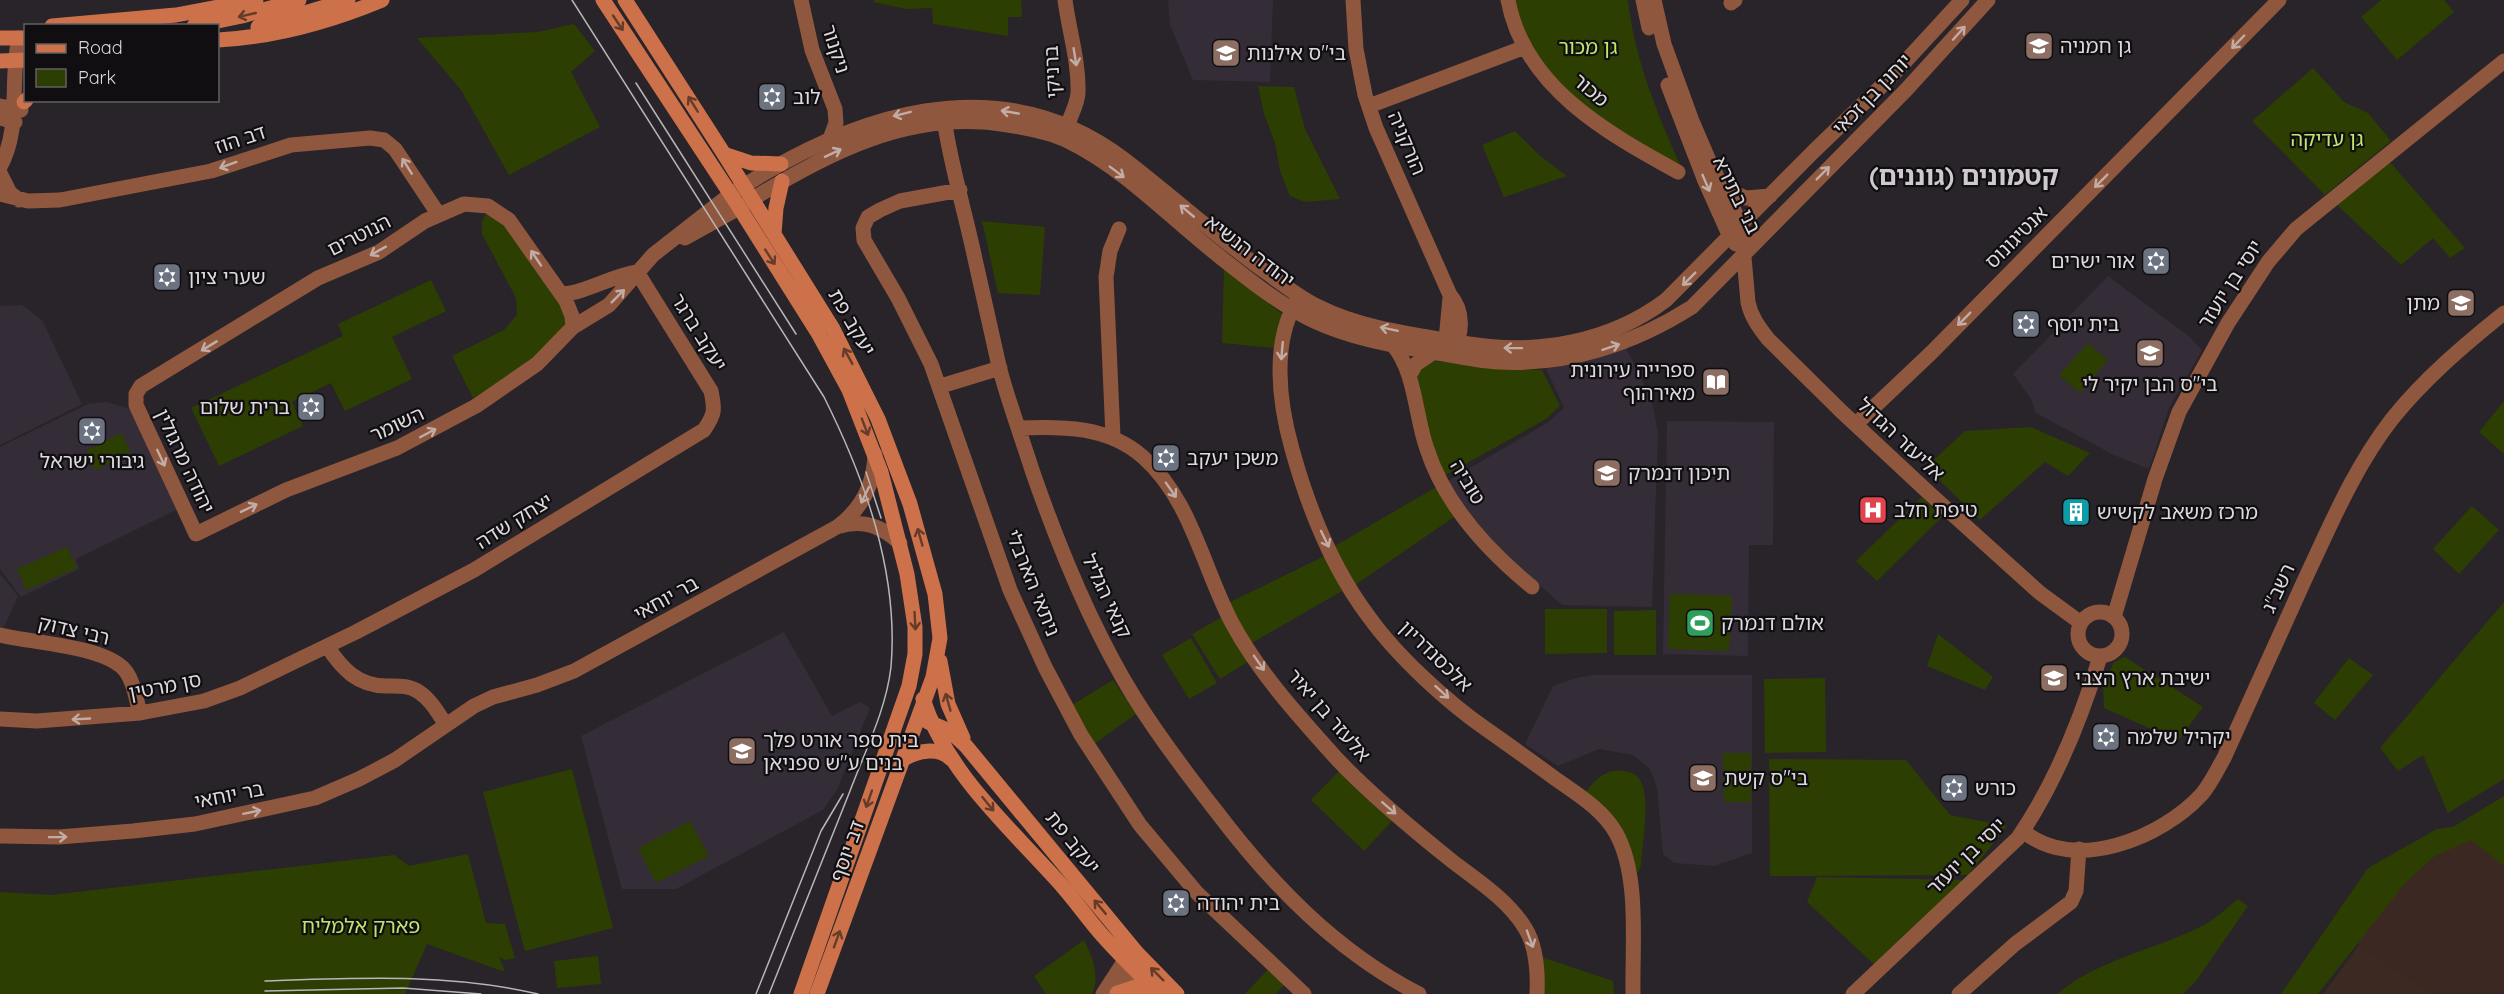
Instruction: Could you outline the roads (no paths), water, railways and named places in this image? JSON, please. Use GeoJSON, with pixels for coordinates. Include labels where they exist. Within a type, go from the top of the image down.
{"type":"FeatureCollection","features":[{"type":"Feature","properties":{"kind":"main road"},"geometry":{"type":"LineString","coordinates":[[75,24],[176,15],[256,0]]}},
{"type":"Feature","properties":{"kind":"main road"},"geometry":{"type":"LineString","coordinates":[[204,24],[251,14],[299,0]]}},
{"type":"Feature","properties":{"kind":"main road"},"geometry":{"type":"LineString","coordinates":[[219,39],[348,0]]}},
{"type":"Feature","properties":{"kind":"main road"},"geometry":{"type":"LineString","coordinates":[[219,39],[260,36],[300,28],[381,0]]}},
{"type":"Feature","properties":{"kind":"main road","name":"יעקב פת"},"geometry":{"type":"LineString","coordinates":[[603,0],[737,190],[753,199],[851,361],[892,451],[910,504],[935,594],[939,624],[939,651],[916,723]]}},
{"type":"Feature","properties":{"kind":"main road","name":"יעקב פת"},"geometry":{"type":"LineString","coordinates":[[625,0],[724,154],[737,190],[739,208],[836,362],[875,454],[900,543],[915,614],[914,661],[909,686],[888,743]]}},
{"type":"Feature","properties":{"kind":"main road"},"geometry":{"type":"LineString","coordinates":[[0,38],[23,37]]}},
{"type":"Feature","properties":{"kind":"main road"},"geometry":{"type":"LineString","coordinates":[[724,154],[751,163],[781,164]]}},
{"type":"Feature","properties":{"kind":"main road"},"geometry":{"type":"LineString","coordinates":[[774,234],[776,208],[782,181]]}},
{"type":"Feature","properties":{"kind":"main road"},"geometry":{"type":"LineString","coordinates":[[939,651],[949,708],[969,749]]}},
{"type":"Feature","properties":{"kind":"main road","name":"יעקב פת"},"geometry":{"type":"LineString","coordinates":[[914,661],[924,702],[951,759],[1013,835],[1132,960],[1177,994]]}},
{"type":"Feature","properties":{"kind":"main road"},"geometry":{"type":"LineString","coordinates":[[888,743],[900,729],[916,723],[932,723]]}},
{"type":"Feature","properties":{"kind":"main road","name":"דב יוסף"},"geometry":{"type":"LineString","coordinates":[[817,994],[916,723]]}},
{"type":"Feature","properties":{"kind":"main road","name":"יעקב פת"},"geometry":{"type":"LineString","coordinates":[[932,723],[950,731],[969,749],[1157,992]]}},
{"type":"Feature","properties":{"kind":"main road","name":"דב יוסף"},"geometry":{"type":"LineString","coordinates":[[801,994],[888,743]]}},
{"type":"Feature","properties":{"kind":"main road"},"geometry":{"type":"LineString","coordinates":[[903,760],[911,755],[928,751],[945,753],[951,759]]}},
{"type":"Feature","properties":{"kind":"main road"},"geometry":{"type":"LineString","coordinates":[[1112,994],[1136,987],[1157,992]]}},
{"type":"Feature","properties":{"kind":"street","name":"ניקנור"},"geometry":{"type":"LineString","coordinates":[[801,0],[812,50],[835,109]]}},
{"type":"Feature","properties":{"kind":"street","name":"ברניקי"},"geometry":{"type":"LineString","coordinates":[[1065,0],[1077,64],[1078,82],[1075,108],[1067,133]]}},
{"type":"Feature","properties":{"kind":"street","name":"הורקניה"},"geometry":{"type":"LineString","coordinates":[[1353,0],[1356,49],[1376,128],[1460,314],[1452,345]]}},
{"type":"Feature","properties":{"kind":"street","name":"בני בתירא"},"geometry":{"type":"LineString","coordinates":[[1642,0],[1651,37],[1676,109],[1730,237],[1743,254]]}},
{"type":"Feature","properties":{"kind":"street","name":"בני בתירא"},"geometry":{"type":"LineString","coordinates":[[1654,0],[1664,44],[1692,121],[1741,224],[1743,254]]}},
{"type":"Feature","properties":{"kind":"street","name":"יוחנן בן זכאי"},"geometry":{"type":"LineString","coordinates":[[1770,196],[1891,78],[1962,0]]}},
{"type":"Feature","properties":{"kind":"street","name":"יוחנן בן זכאי"},"geometry":{"type":"LineString","coordinates":[[1743,254],[1906,90],[1988,0]]}},
{"type":"Feature","properties":{"kind":"street","name":"אנטיגונוס"},"geometry":{"type":"LineString","coordinates":[[1856,424],[1977,306],[2278,0]]}},
{"type":"Feature","properties":{"kind":"street","name":"מכור"},"geometry":{"type":"LineString","coordinates":[[1509,5],[1515,28],[1543,74],[1584,115],[1636,149],[1677,172]]}},
{"type":"Feature","properties":{"kind":"street"},"geometry":{"type":"LineString","coordinates":[[0,167],[6,156],[16,107],[16,60],[23,37]]}},
{"type":"Feature","properties":{"kind":"street"},"geometry":{"type":"LineString","coordinates":[[1369,106],[1525,47]]}},
{"type":"Feature","properties":{"kind":"street","name":"יוסי בן יועזר"},"geometry":{"type":"LineString","coordinates":[[2114,617],[2178,412],[2228,323],[2268,262],[2296,229],[2504,61]]}},
{"type":"Feature","properties":{"kind":"street"},"geometry":{"type":"LineString","coordinates":[[835,109],[846,121],[863,126]]}},
{"type":"Feature","properties":{"kind":"street"},"geometry":{"type":"LineString","coordinates":[[830,139],[836,123],[835,109]]}},
{"type":"Feature","properties":{"kind":"street","name":"יהודה הנשיא"},"geometry":{"type":"LineString","coordinates":[[737,190],[830,139],[910,112],[1067,133],[1220,257],[1296,302],[1334,329],[1393,345],[1434,352],[1452,345],[1498,348],[1549,346],[1608,332],[1639,318],[1666,300],[1770,196]]}},
{"type":"Feature","properties":{"kind":"street","name":"יהודה הנשיא"},"geometry":{"type":"LineString","coordinates":[[739,208],[782,181],[829,156],[871,138],[917,126],[944,115]]}},
{"type":"Feature","properties":{"kind":"street","name":"קנאי הגליל"},"geometry":{"type":"LineString","coordinates":[[944,115],[1000,368],[1018,428],[1048,515],[1088,608],[1121,674],[1161,738],[1234,835],[1280,889],[1344,946],[1380,972],[1419,994]]}},
{"type":"Feature","properties":{"kind":"street","name":"דב הוז"},"geometry":{"type":"LineString","coordinates":[[0,194],[19,200],[60,200],[211,171],[291,145],[370,138],[384,141],[395,149],[439,215]]}},
{"type":"Feature","properties":{"kind":"street"},"geometry":{"type":"LineString","coordinates":[[0,172],[10,193],[19,200]]}},
{"type":"Feature","properties":{"kind":"street"},"geometry":{"type":"LineString","coordinates":[[1722,188],[1747,198],[1770,196]]}},
{"type":"Feature","properties":{"kind":"street"},"geometry":{"type":"LineString","coordinates":[[561,294],[582,290],[620,275],[637,272],[660,250],[737,190]]}},
{"type":"Feature","properties":{"kind":"street","name":"ניתאי הארבלי"},"geometry":{"type":"LineString","coordinates":[[960,190],[900,201],[868,217],[863,228],[864,240],[922,342],[941,386],[1010,590],[1045,668],[1090,752],[1140,825],[1197,893],[1304,994]]}},
{"type":"Feature","properties":{"kind":"street","name":"הנוטרים"},"geometry":{"type":"LineString","coordinates":[[136,405],[136,394],[141,386],[318,278],[379,252],[439,215],[464,204],[488,206],[498,211],[517,229],[570,309],[573,327]]}},
{"type":"Feature","properties":{"kind":"street"},"geometry":{"type":"LineString","coordinates":[[660,250],[739,208]]}},
{"type":"Feature","properties":{"kind":"street"},"geometry":{"type":"LineString","coordinates":[[1113,437],[1106,277],[1110,250],[1119,229]]}},
{"type":"Feature","properties":{"kind":"street","name":"יהודה הנשיא"},"geometry":{"type":"LineString","coordinates":[[1296,302],[1339,316],[1452,345],[1497,362],[1524,363],[1551,360],[1612,347],[1649,333],[1692,307],[1715,286],[1743,254]]}},
{"type":"Feature","properties":{"kind":"street","name":"אליעזר הגדול"},"geometry":{"type":"LineString","coordinates":[[1743,254],[1750,313],[1768,339],[1856,424],[2040,593],[2081,623]]}},
{"type":"Feature","properties":{"kind":"street","name":"השומר"},"geometry":{"type":"LineString","coordinates":[[196,534],[286,490],[338,473],[426,434],[476,406],[537,364],[573,327],[594,315],[622,292],[637,272]]}},
{"type":"Feature","properties":{"kind":"street","name":"יעקב ברגר"},"geometry":{"type":"LineString","coordinates":[[637,272],[704,376],[715,406],[713,417]]}},
{"type":"Feature","properties":{"kind":"street"},"geometry":{"type":"LineString","coordinates":[[1715,286],[1730,285],[1736,288],[1748,302]]}},
{"type":"Feature","properties":{"kind":"street"},"geometry":{"type":"LineString","coordinates":[[582,290],[578,296],[579,307],[585,314],[594,315]]}},
{"type":"Feature","properties":{"kind":"street","name":"אלכסנדריון"},"geometry":{"type":"LineString","coordinates":[[1296,302],[1284,332],[1281,392],[1288,435],[1314,517],[1336,562],[1368,617],[1411,665],[1480,725],[1578,794],[1604,816],[1616,831],[1624,849],[1631,888],[1633,994]]}},
{"type":"Feature","properties":{"kind":"street","name":"רשב\"ג"},"geometry":{"type":"LineString","coordinates":[[2023,831],[2036,842],[2053,848],[2096,849],[2132,842],[2170,821],[2203,793],[2224,758],[2333,517],[2358,471],[2391,421],[2416,392],[2464,345],[2504,313]]}},
{"type":"Feature","properties":{"kind":"street","name":"טוביה"},"geometry":{"type":"LineString","coordinates":[[1393,345],[1402,358],[1409,376],[1427,450],[1446,490],[1472,528],[1532,587]]}},
{"type":"Feature","properties":{"kind":"street"},"geometry":{"type":"LineString","coordinates":[[1409,376],[1416,364],[1434,352]]}},
{"type":"Feature","properties":{"kind":"street"},"geometry":{"type":"LineString","coordinates":[[941,386],[1000,368]]}},
{"type":"Feature","properties":{"kind":"street","name":"יהודה מרגולין"},"geometry":{"type":"LineString","coordinates":[[136,405],[196,534]]}},
{"type":"Feature","properties":{"kind":"street","name":"יצחק שדה"},"geometry":{"type":"LineString","coordinates":[[327,646],[474,570],[704,429],[713,417]]}},
{"type":"Feature","properties":{"kind":"street","name":"אלעזר בן יאיר"},"geometry":{"type":"LineString","coordinates":[[1018,428],[1068,428],[1113,437],[1143,457],[1175,494],[1232,624],[1280,693],[1356,779],[1414,830],[1509,906],[1518,916],[1527,930],[1532,945],[1538,977],[1537,994]]}},
{"type":"Feature","properties":{"kind":"street","name":"בר יוחאי"},"geometry":{"type":"LineString","coordinates":[[0,836],[59,837],[195,824],[315,798],[359,779],[395,760],[446,725],[493,697],[537,685],[583,666],[837,527],[862,503],[873,476],[875,454]]}},
{"type":"Feature","properties":{"kind":"street","name":"בר יוחאי"},"geometry":{"type":"LineString","coordinates":[[837,527],[856,523],[871,524],[886,531],[900,543]]}},
{"type":"Feature","properties":{"kind":"street"},"geometry":{"type":"LineString","coordinates":[[2100,612],[2114,617],[2120,623],[2123,638],[2116,650],[2100,657],[2086,651],[2081,645],[2078,630],[2081,623],[2092,614],[2100,612]]}},
{"type":"Feature","properties":{"kind":"street","name":"רבי צדוק"},"geometry":{"type":"LineString","coordinates":[[0,635],[102,654],[126,671],[132,683],[140,714]]}},
{"type":"Feature","properties":{"kind":"street"},"geometry":{"type":"LineString","coordinates":[[327,646],[354,678],[368,684],[409,687],[420,692],[446,725]]}},
{"type":"Feature","properties":{"kind":"street","name":"סן מרטין"},"geometry":{"type":"LineString","coordinates":[[0,719],[37,721],[140,714],[204,700],[240,688],[327,646]]}},
{"type":"Feature","properties":{"kind":"street","name":"יוסי בן יועזר"},"geometry":{"type":"LineString","coordinates":[[1853,994],[2018,838],[2041,800],[2065,751],[2092,684],[2100,657]]}},
{"type":"Feature","properties":{"kind":"street"},"geometry":{"type":"LineString","coordinates":[[1959,994],[2014,944],[2071,902],[2076,891],[2079,849]]}},
{"type":"Feature","properties":{"kind":"street"},"geometry":{"type":"LineString","coordinates":[[1112,994],[1132,960]]}},
{"type":"Feature","properties":{"kind":"tram line"},"geometry":{"type":"LineString","coordinates":[[572,0],[824,397],[853,461],[876,528],[884,562],[890,597],[892,632],[891,667],[885,699],[769,994]]}},
{"type":"Feature","properties":{"kind":"tram line"},"geometry":{"type":"LineString","coordinates":[[636,83],[796,334]]}},
{"type":"Feature","properties":{"kind":"tram line"},"geometry":{"type":"LineString","coordinates":[[866,472],[881,518]]}},
{"type":"Feature","properties":{"kind":"tram line"},"geometry":{"type":"LineString","coordinates":[[756,994],[821,831],[843,794]]}},
{"type":"Feature","properties":{"kind":"tram line"},"geometry":{"type":"LineString","coordinates":[[265,981],[402,978],[470,983],[538,994]]}},
{"type":"Feature","properties":{"kind":"tram line"},"geometry":{"type":"LineString","coordinates":[[265,991],[403,988],[481,994]]}},
{"type":"Feature","properties":{"kind":"place","name":"גן חמניה"},"geometry":{"type":"Point","coordinates":[2039,46]}},
{"type":"Feature","properties":{"kind":"place","name":"בי\"ס אילנות"},"geometry":{"type":"Point","coordinates":[1226,53]}},
{"type":"Feature","properties":{"kind":"place","name":"לוב"},"geometry":{"type":"Point","coordinates":[772,97]}},
{"type":"Feature","properties":{"kind":"place","name":"אור ישרים"},"geometry":{"type":"Point","coordinates":[2156,261]}},
{"type":"Feature","properties":{"kind":"place","name":"שערי ציון"},"geometry":{"type":"Point","coordinates":[167,277]}},
{"type":"Feature","properties":{"kind":"place","name":"מתן"},"geometry":{"type":"Point","coordinates":[2461,303]}},
{"type":"Feature","properties":{"kind":"place","name":"בית יוסף"},"geometry":{"type":"Point","coordinates":[2026,324]}},
{"type":"Feature","properties":{"kind":"place","name":"בי\"ס הבן יקיר לי"},"geometry":{"type":"Point","coordinates":[2150,353]}},
{"type":"Feature","properties":{"kind":"place","name":"ספרייה עירונית מאירהוף"},"geometry":{"type":"Point","coordinates":[1716,382]}},
{"type":"Feature","properties":{"kind":"place","name":"ברית שלום"},"geometry":{"type":"Point","coordinates":[311,407]}},
{"type":"Feature","properties":{"kind":"place","name":"גיבורי ישראל"},"geometry":{"type":"Point","coordinates":[92,431]}},
{"type":"Feature","properties":{"kind":"place","name":"משכן יעקב"},"geometry":{"type":"Point","coordinates":[1166,458]}},
{"type":"Feature","properties":{"kind":"place","name":"תיכון דנמרק"},"geometry":{"type":"Point","coordinates":[1607,473]}},
{"type":"Feature","properties":{"kind":"place","name":"טיפת חלב"},"geometry":{"type":"Point","coordinates":[1873,510]}},
{"type":"Feature","properties":{"kind":"place","name":"מרכז משאב לקשיש"},"geometry":{"type":"Point","coordinates":[2076,512]}},
{"type":"Feature","properties":{"kind":"place","name":"אולם דנמרק"},"geometry":{"type":"Point","coordinates":[1700,623]}},
{"type":"Feature","properties":{"kind":"place","name":"ישיבת ארץ הצבי"},"geometry":{"type":"Point","coordinates":[2054,678]}},
{"type":"Feature","properties":{"kind":"place","name":"יקהיל שלמה"},"geometry":{"type":"Point","coordinates":[2106,737]}},
{"type":"Feature","properties":{"kind":"place","name":"בית ספר אורט פלך בנים ע\"ש ספניאן"},"geometry":{"type":"Point","coordinates":[742,751]}},
{"type":"Feature","properties":{"kind":"place","name":"בי\"ס קשת"},"geometry":{"type":"Point","coordinates":[1703,778]}},
{"type":"Feature","properties":{"kind":"place","name":"כורש"},"geometry":{"type":"Point","coordinates":[1954,788]}},
{"type":"Feature","properties":{"kind":"place","name":"בית יהודה"},"geometry":{"type":"Point","coordinates":[1176,903]}},
{"type":"Feature","properties":{"kind":"district","name":"קטמונים (גוננים)"},"geometry":{"type":"Point","coordinates":[1964,176]}},
{"type":"Feature","properties":{"kind":"park label","name":"גן מכור"},"geometry":{"type":"Point","coordinates":[1588,47]}},
{"type":"Feature","properties":{"kind":"park label","name":"גן עדיקה"},"geometry":{"type":"Point","coordinates":[2327,139]}},
{"type":"Feature","properties":{"kind":"park label","name":"פארק אלמליח"},"geometry":{"type":"Point","coordinates":[361,926]}}]}
